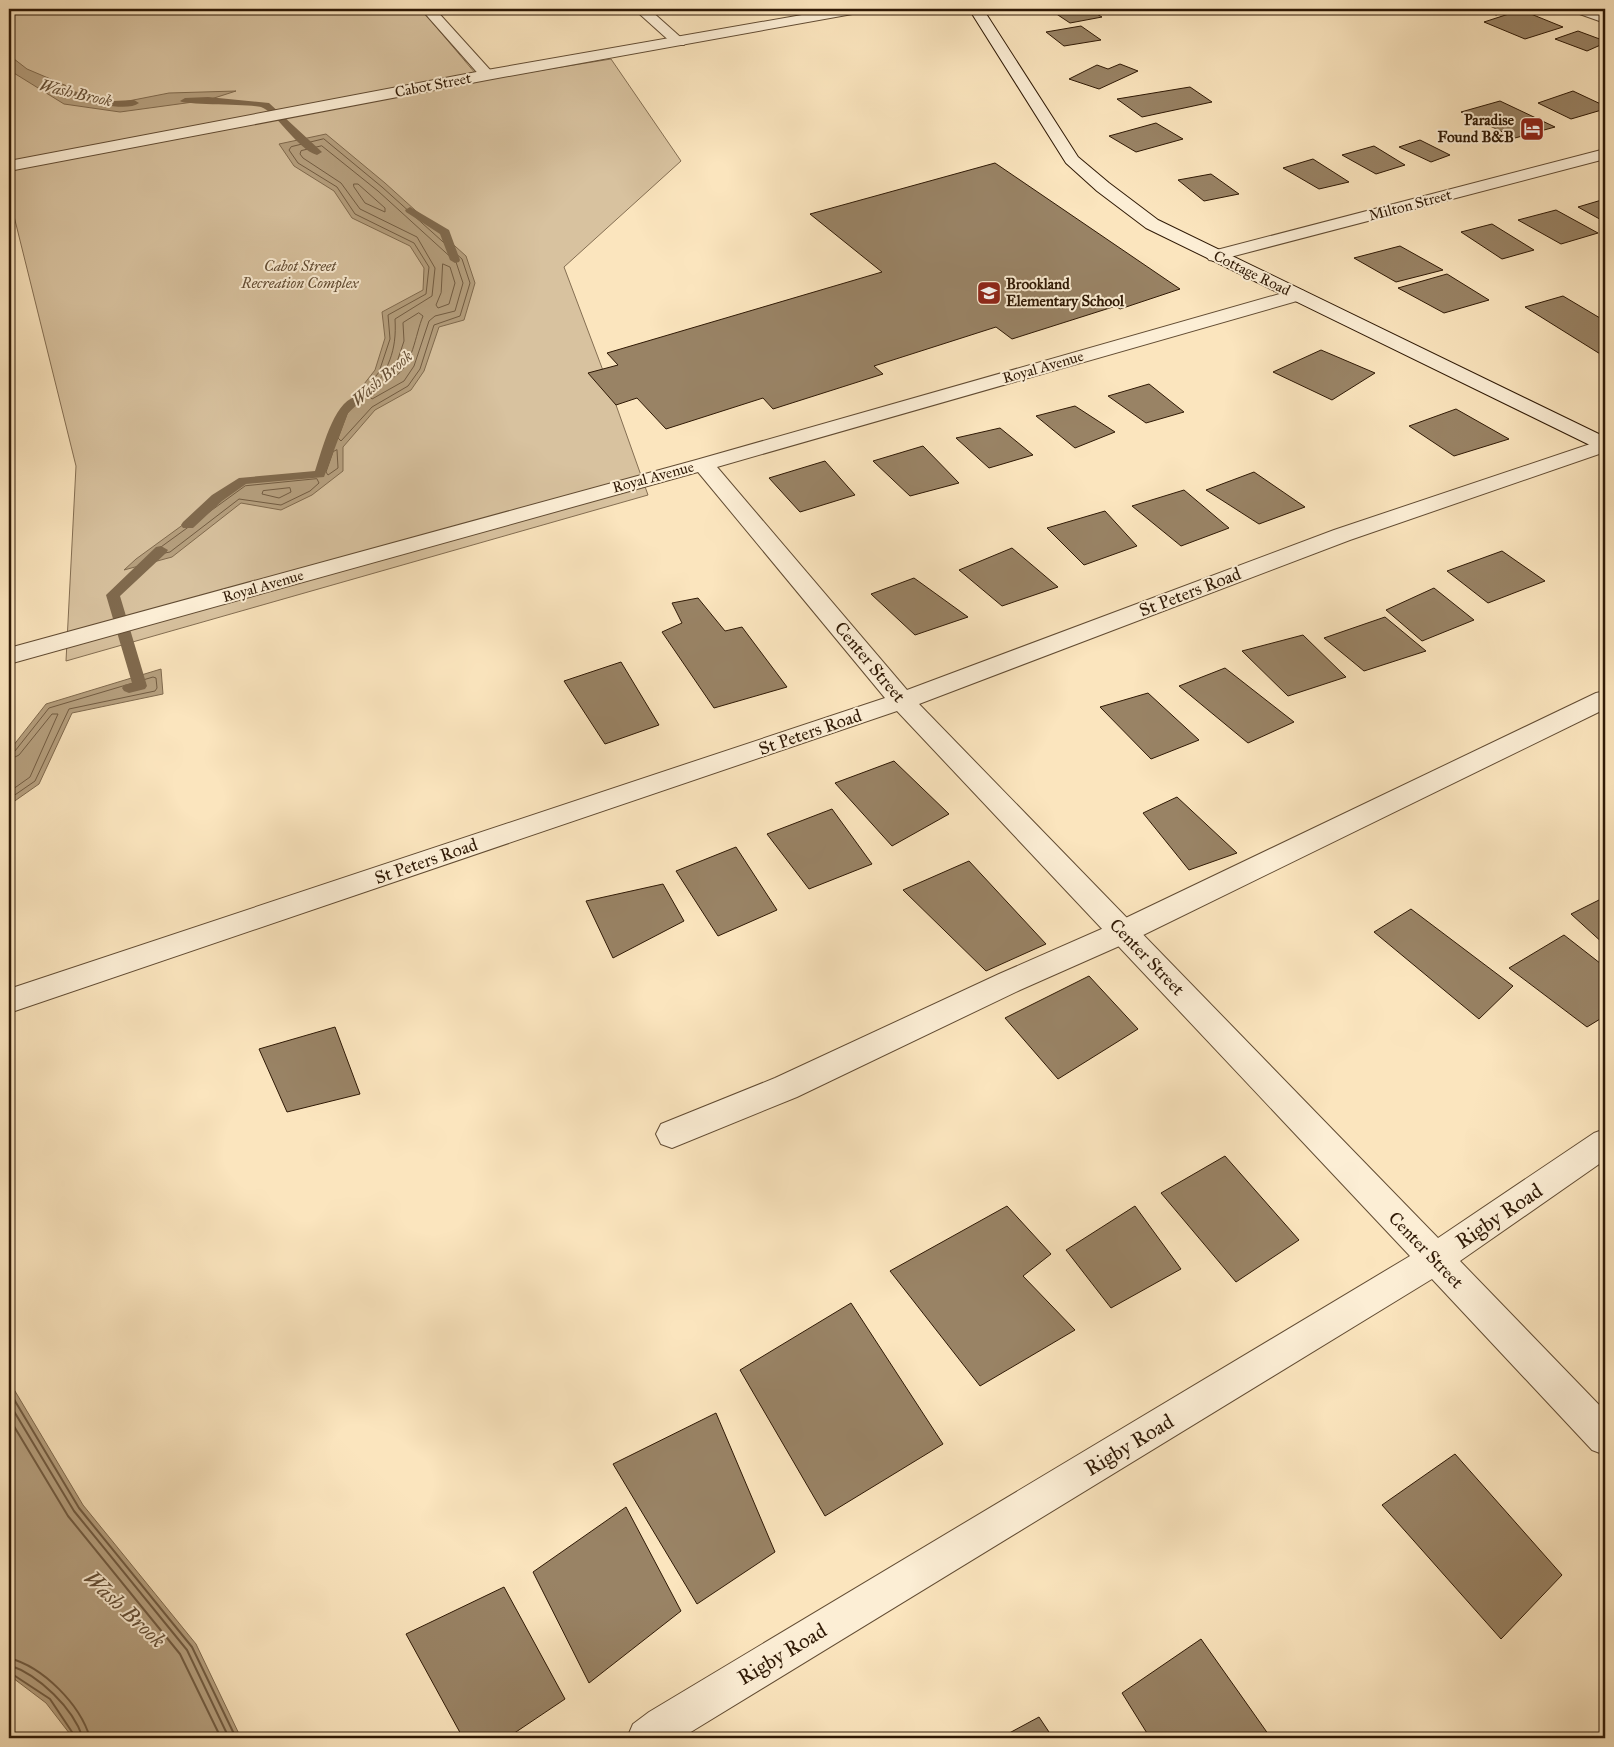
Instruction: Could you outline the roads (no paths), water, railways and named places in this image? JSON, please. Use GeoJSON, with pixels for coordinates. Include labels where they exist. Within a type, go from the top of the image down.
{"type":"FeatureCollection","features":[{"type":"Feature","properties":{"kind":"street"},"geometry":{"type":"LineString","coordinates":[[428,9],[487,75]]}},
{"type":"Feature","properties":{"kind":"street"},"geometry":{"type":"LineString","coordinates":[[641,9],[678,42]]}},
{"type":"Feature","properties":{"kind":"street","name":"Cabot Street"},"geometry":{"type":"LineString","coordinates":[[9,166],[487,75],[858,9]]}},
{"type":"Feature","properties":{"kind":"street","name":"Cottage Road"},"geometry":{"type":"LineString","coordinates":[[976,9],[1072,160],[1103,188],[1152,224],[1605,445]]}},
{"type":"Feature","properties":{"kind":"street"},"geometry":{"type":"LineString","coordinates":[[1579,9],[1605,19]]}},
{"type":"Feature","properties":{"kind":"street","name":"Milton Street"},"geometry":{"type":"LineString","coordinates":[[1216,256],[1605,154]]}},
{"type":"Feature","properties":{"kind":"street","name":"Royal Avenue"},"geometry":{"type":"LineString","coordinates":[[9,656],[703,464],[1297,295]]}},
{"type":"Feature","properties":{"kind":"street","name":"St Peters Road"},"geometry":{"type":"LineString","coordinates":[[9,1001],[902,701],[1342,535],[1605,445]]}},
{"type":"Feature","properties":{"kind":"street","name":"Center Street"},"geometry":{"type":"LineString","coordinates":[[703,464],[902,701],[1605,1437]]}},
{"type":"Feature","properties":{"kind":"street"},"geometry":{"type":"LineString","coordinates":[[672,1134],[705,1123],[799,1081],[1055,959],[1123,932],[1605,699]]}},
{"type":"Feature","properties":{"kind":"street","name":"Rigby Road"},"geometry":{"type":"LineString","coordinates":[[647,1738],[663,1726],[1435,1259],[1605,1144]]}},
{"type":"Feature","properties":{"kind":"water"},"geometry":{"type":"Polygon","coordinates":[[[9,55],[27,69],[67,86],[73,96],[113,104],[169,93],[236,91],[208,100],[120,112],[64,104],[9,70],[9,55]]]}},
{"type":"Feature","properties":{"kind":"water"},"geometry":{"type":"Polygon","coordinates":[[[326,134],[385,183],[466,256],[475,283],[464,320],[439,327],[424,371],[411,390],[375,410],[343,447],[343,471],[312,495],[281,510],[241,503],[172,557],[124,570],[136,559],[243,481],[320,474],[343,411],[375,370],[385,338],[382,312],[423,290],[424,268],[410,246],[352,218],[334,191],[294,166],[279,144],[326,134]]]}},
{"type":"Feature","properties":{"kind":"water"},"geometry":{"type":"Polygon","coordinates":[[[161,669],[163,694],[72,713],[39,784],[9,805],[9,751],[46,704],[161,669]]]}},
{"type":"Feature","properties":{"kind":"water"},"geometry":{"type":"Polygon","coordinates":[[[9,1381],[83,1505],[196,1644],[241,1738],[73,1738],[46,1703],[9,1675],[9,1381]]]}},
{"type":"Feature","properties":{"kind":"waterway","name":"Wash Brook"},"geometry":{"type":"LineString","coordinates":[[50,88],[113,104],[134,103]]}},
{"type":"Feature","properties":{"kind":"waterway","name":"Wash Brook"},"geometry":{"type":"LineString","coordinates":[[185,101],[208,100],[266,105],[308,146],[317,152]]}},
{"type":"Feature","properties":{"kind":"waterway","name":"Wash Brook"},"geometry":{"type":"LineString","coordinates":[[410,210],[445,232],[455,260]]}},
{"type":"Feature","properties":{"kind":"waterway","name":"Wash Brook"},"geometry":{"type":"LineString","coordinates":[[188,525],[217,498],[243,481],[320,474],[343,411],[355,401]]}},
{"type":"Feature","properties":{"kind":"waterway","name":"Wash Brook"},"geometry":{"type":"LineString","coordinates":[[129,688],[140,686],[113,595],[161,550]]}},
{"type":"Feature","properties":{"kind":"place","name":"Paradise Found B&B"},"geometry":{"type":"Point","coordinates":[1532,129]}},
{"type":"Feature","properties":{"kind":"place","name":"Brookland Elementary School"},"geometry":{"type":"Point","coordinates":[989,293]}},
{"type":"Feature","properties":{"kind":"park label","name":"Cabot Street Recreation Complex"},"geometry":{"type":"Point","coordinates":[300,274]}}]}
